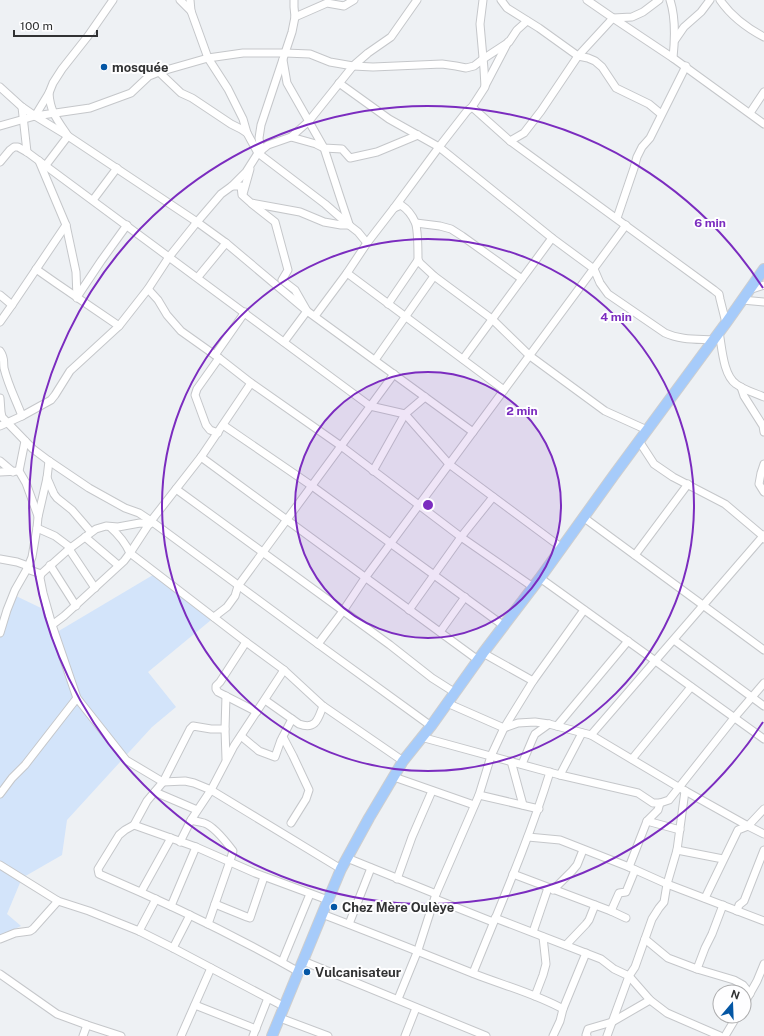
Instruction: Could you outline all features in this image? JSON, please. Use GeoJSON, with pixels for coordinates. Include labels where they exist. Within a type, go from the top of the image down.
{"type":"FeatureCollection","features":[{"type":"Feature","properties":{"kind":"main road"},"geometry":{"type":"LineString","coordinates":[[272,1036],[341,869],[368,818],[403,761],[431,726],[480,656],[540,578],[764,269]]}},
{"type":"Feature","properties":{"kind":"street"},"geometry":{"type":"LineString","coordinates":[[35,116],[62,69],[88,36],[113,0]]}},
{"type":"Feature","properties":{"kind":"street"},"geometry":{"type":"LineString","coordinates":[[180,0],[191,11]]}},
{"type":"Feature","properties":{"kind":"street"},"geometry":{"type":"LineString","coordinates":[[190,0],[191,11],[208,58],[228,89],[243,119],[246,133]]}},
{"type":"Feature","properties":{"kind":"street"},"geometry":{"type":"LineString","coordinates":[[260,152],[259,138],[261,125],[292,32],[295,17],[294,0]]}},
{"type":"Feature","properties":{"kind":"street"},"geometry":{"type":"LineString","coordinates":[[295,17],[327,3],[344,6],[354,0]]}},
{"type":"Feature","properties":{"kind":"street"},"geometry":{"type":"LineString","coordinates":[[0,426],[51,400],[70,371],[119,326],[148,289],[169,257],[221,194],[232,186],[246,172],[260,152],[268,145],[291,136],[308,121],[353,66],[368,53],[391,37],[417,0]]}},
{"type":"Feature","properties":{"kind":"street"},"geometry":{"type":"LineString","coordinates":[[483,0],[480,24],[485,87]]}},
{"type":"Feature","properties":{"kind":"street"},"geometry":{"type":"LineString","coordinates":[[500,0],[507,8],[539,28],[578,56],[595,61],[602,67],[616,88],[648,104],[661,114]]}},
{"type":"Feature","properties":{"kind":"street"},"geometry":{"type":"LineString","coordinates":[[587,0],[686,66],[764,124]]}},
{"type":"Feature","properties":{"kind":"street"},"geometry":{"type":"LineString","coordinates":[[510,141],[524,133],[541,111],[578,56],[613,18],[632,17],[643,12],[659,0]]}},
{"type":"Feature","properties":{"kind":"street"},"geometry":{"type":"LineString","coordinates":[[670,0],[674,17],[673,58]]}},
{"type":"Feature","properties":{"kind":"street"},"geometry":{"type":"LineString","coordinates":[[674,40],[684,27],[701,12],[710,0]]}},
{"type":"Feature","properties":{"kind":"street"},"geometry":{"type":"LineString","coordinates":[[720,0],[734,17],[764,37]]}},
{"type":"Feature","properties":{"kind":"street"},"geometry":{"type":"LineString","coordinates":[[315,316],[367,243],[439,147],[467,111],[472,107],[485,87],[508,42],[517,30],[527,21]]}},
{"type":"Feature","properties":{"kind":"street"},"geometry":{"type":"LineString","coordinates":[[0,126],[35,116],[90,108],[132,93],[149,76],[208,58],[243,53],[284,56],[310,54],[330,62],[353,66],[442,64],[466,68],[474,66],[508,42]]}},
{"type":"Feature","properties":{"kind":"street"},"geometry":{"type":"LineString","coordinates":[[284,56],[288,83],[324,148],[349,225]]}},
{"type":"Feature","properties":{"kind":"street"},"geometry":{"type":"LineString","coordinates":[[617,218],[634,168],[636,157],[650,138],[686,66]]}},
{"type":"Feature","properties":{"kind":"street"},"geometry":{"type":"LineString","coordinates":[[159,72],[180,93],[192,98],[246,133],[260,152],[358,232],[367,243]]}},
{"type":"Feature","properties":{"kind":"street"},"geometry":{"type":"LineString","coordinates":[[339,83],[388,119],[439,147],[552,238],[594,269],[600,283],[608,294],[665,333],[680,338],[716,336],[728,374],[734,383],[764,397]]}},
{"type":"Feature","properties":{"kind":"street"},"geometry":{"type":"LineString","coordinates":[[0,87],[35,116],[117,168],[226,243],[307,310],[473,432]]}},
{"type":"Feature","properties":{"kind":"street"},"geometry":{"type":"LineString","coordinates":[[750,113],[764,92]]}},
{"type":"Feature","properties":{"kind":"street"},"geometry":{"type":"LineString","coordinates":[[49,93],[49,100],[53,113],[68,136]]}},
{"type":"Feature","properties":{"kind":"street"},"geometry":{"type":"LineString","coordinates":[[22,106],[27,152]]}},
{"type":"Feature","properties":{"kind":"street"},"geometry":{"type":"LineString","coordinates":[[472,107],[510,141],[714,290],[720,299],[726,323]]}},
{"type":"Feature","properties":{"kind":"street"},"geometry":{"type":"LineString","coordinates":[[291,136],[324,148],[342,149],[350,158],[377,152],[418,135]]}},
{"type":"Feature","properties":{"kind":"street"},"geometry":{"type":"LineString","coordinates":[[46,165],[68,136]]}},
{"type":"Feature","properties":{"kind":"street"},"geometry":{"type":"LineString","coordinates":[[0,162],[10,150],[14,147],[18,147],[26,139]]}},
{"type":"Feature","properties":{"kind":"street"},"geometry":{"type":"LineString","coordinates":[[18,147],[46,165],[128,225],[370,406],[406,414],[449,464],[562,548]]}},
{"type":"Feature","properties":{"kind":"street"},"geometry":{"type":"LineString","coordinates":[[38,160],[66,225],[76,272],[77,298]]}},
{"type":"Feature","properties":{"kind":"street"},"geometry":{"type":"LineString","coordinates":[[253,162],[243,194],[250,203],[300,212],[324,222],[349,225]]}},
{"type":"Feature","properties":{"kind":"street"},"geometry":{"type":"LineString","coordinates":[[93,200],[117,168]]}},
{"type":"Feature","properties":{"kind":"street"},"geometry":{"type":"LineString","coordinates":[[232,186],[241,186],[242,195],[275,222],[288,270],[282,280],[295,290],[307,310]]}},
{"type":"Feature","properties":{"kind":"street"},"geometry":{"type":"LineString","coordinates":[[394,208],[401,205],[409,211],[416,223],[418,260],[434,276],[492,319],[530,356],[605,411],[647,430]]}},
{"type":"Feature","properties":{"kind":"street"},"geometry":{"type":"LineString","coordinates":[[416,223],[451,229],[522,279]]}},
{"type":"Feature","properties":{"kind":"street"},"geometry":{"type":"LineString","coordinates":[[0,322],[66,225]]}},
{"type":"Feature","properties":{"kind":"street"},"geometry":{"type":"LineString","coordinates":[[77,298],[101,261],[128,225]]}},
{"type":"Feature","properties":{"kind":"street"},"geometry":{"type":"LineString","coordinates":[[318,644],[344,611],[391,543],[420,506],[449,464],[626,225]]}},
{"type":"Feature","properties":{"kind":"street"},"geometry":{"type":"LineString","coordinates":[[462,359],[552,238]]}},
{"type":"Feature","properties":{"kind":"street"},"geometry":{"type":"LineString","coordinates":[[198,277],[226,243]]}},
{"type":"Feature","properties":{"kind":"street"},"geometry":{"type":"LineString","coordinates":[[388,304],[418,260]]}},
{"type":"Feature","properties":{"kind":"street"},"geometry":{"type":"LineString","coordinates":[[36,269],[119,326]]}},
{"type":"Feature","properties":{"kind":"street"},"geometry":{"type":"LineString","coordinates":[[347,273],[504,390]]}},
{"type":"Feature","properties":{"kind":"street"},"geometry":{"type":"LineString","coordinates":[[375,360],[434,276]]}},
{"type":"Feature","properties":{"kind":"street"},"geometry":{"type":"LineString","coordinates":[[749,290],[764,285]]}},
{"type":"Feature","properties":{"kind":"street"},"geometry":{"type":"LineString","coordinates":[[148,289],[181,331],[217,356],[251,383],[341,446],[461,537],[533,587]]}},
{"type":"Feature","properties":{"kind":"street"},"geometry":{"type":"LineString","coordinates":[[0,295],[12,305]]}},
{"type":"Feature","properties":{"kind":"street"},"geometry":{"type":"LineString","coordinates":[[742,300],[764,302]]}},
{"type":"Feature","properties":{"kind":"street"},"geometry":{"type":"LineString","coordinates":[[284,342],[307,310]]}},
{"type":"Feature","properties":{"kind":"street"},"geometry":{"type":"LineString","coordinates":[[218,433],[210,430],[206,424],[195,395],[197,389],[245,312]]}},
{"type":"Feature","properties":{"kind":"street"},"geometry":{"type":"LineString","coordinates":[[0,350],[4,356],[4,368],[11,389],[22,416]]}},
{"type":"Feature","properties":{"kind":"street"},"geometry":{"type":"LineString","coordinates":[[214,617],[227,606],[235,596],[238,586],[394,374]]}},
{"type":"Feature","properties":{"kind":"street"},"geometry":{"type":"LineString","coordinates":[[52,625],[76,606],[130,553],[151,522],[201,457],[251,383]]}},
{"type":"Feature","properties":{"kind":"street"},"geometry":{"type":"LineString","coordinates":[[741,387],[744,396],[763,426],[764,432]]}},
{"type":"Feature","properties":{"kind":"street"},"geometry":{"type":"LineString","coordinates":[[373,471],[406,414],[425,397]]}},
{"type":"Feature","properties":{"kind":"street"},"geometry":{"type":"LineString","coordinates":[[0,398],[2,417],[33,449],[89,488],[139,514],[151,522],[431,726]]}},
{"type":"Feature","properties":{"kind":"street"},"geometry":{"type":"LineString","coordinates":[[223,425],[312,486],[504,626]]}},
{"type":"Feature","properties":{"kind":"street"},"geometry":{"type":"LineString","coordinates":[[16,471],[25,441]]}},
{"type":"Feature","properties":{"kind":"street"},"geometry":{"type":"LineString","coordinates":[[591,735],[764,537],[725,504],[673,477],[654,464],[639,441]]}},
{"type":"Feature","properties":{"kind":"street"},"geometry":{"type":"LineString","coordinates":[[201,457],[440,632],[480,656],[533,682]]}},
{"type":"Feature","properties":{"kind":"street"},"geometry":{"type":"LineString","coordinates":[[0,461],[16,471],[26,484],[38,517]]}},
{"type":"Feature","properties":{"kind":"street"},"geometry":{"type":"LineString","coordinates":[[0,633],[15,590],[28,568],[32,557],[49,461]]}},
{"type":"Feature","properties":{"kind":"street"},"geometry":{"type":"LineString","coordinates":[[764,464],[760,473],[759,484],[764,492]]}},
{"type":"Feature","properties":{"kind":"street"},"geometry":{"type":"LineString","coordinates":[[0,472],[16,471]]}},
{"type":"Feature","properties":{"kind":"street"},"geometry":{"type":"LineString","coordinates":[[47,478],[57,498],[72,510],[91,532]]}},
{"type":"Feature","properties":{"kind":"street"},"geometry":{"type":"LineString","coordinates":[[636,555],[688,484]]}},
{"type":"Feature","properties":{"kind":"street"},"geometry":{"type":"LineString","coordinates":[[176,489],[344,611],[432,678],[454,692]]}},
{"type":"Feature","properties":{"kind":"street"},"geometry":{"type":"LineString","coordinates":[[409,610],[461,537],[493,497]]}},
{"type":"Feature","properties":{"kind":"street"},"geometry":{"type":"LineString","coordinates":[[583,517],[764,650]]}},
{"type":"Feature","properties":{"kind":"street"},"geometry":{"type":"LineString","coordinates":[[40,574],[70,548],[96,529],[101,527],[118,527],[151,522]]}},
{"type":"Feature","properties":{"kind":"street"},"geometry":{"type":"LineString","coordinates":[[110,527],[126,543],[130,553],[284,670],[323,706],[403,761]]}},
{"type":"Feature","properties":{"kind":"street"},"geometry":{"type":"LineString","coordinates":[[37,528],[63,540],[70,548],[95,588]]}},
{"type":"Feature","properties":{"kind":"street"},"geometry":{"type":"LineString","coordinates":[[85,537],[118,565]]}},
{"type":"Feature","properties":{"kind":"street"},"geometry":{"type":"LineString","coordinates":[[0,559],[17,562],[40,574]]}},
{"type":"Feature","properties":{"kind":"street"},"geometry":{"type":"LineString","coordinates":[[50,565],[76,606]]}},
{"type":"Feature","properties":{"kind":"street"},"geometry":{"type":"LineString","coordinates":[[40,574],[43,593],[52,625],[77,698],[126,760],[163,782],[185,781],[211,790],[341,869]]}},
{"type":"Feature","properties":{"kind":"street"},"geometry":{"type":"LineString","coordinates":[[540,578],[764,739]]}},
{"type":"Feature","properties":{"kind":"street"},"geometry":{"type":"LineString","coordinates":[[440,632],[465,597]]}},
{"type":"Feature","properties":{"kind":"street"},"geometry":{"type":"LineString","coordinates":[[398,1000],[418,950],[435,897],[479,795],[491,756],[504,728],[533,682],[584,610]]}},
{"type":"Feature","properties":{"kind":"street"},"geometry":{"type":"LineString","coordinates":[[674,640],[764,706]]}},
{"type":"Feature","properties":{"kind":"street"},"geometry":{"type":"LineString","coordinates":[[557,726],[628,641]]}},
{"type":"Feature","properties":{"kind":"street"},"geometry":{"type":"LineString","coordinates":[[246,642],[216,686],[216,689],[218,692],[257,712]]}},
{"type":"Feature","properties":{"kind":"street"},"geometry":{"type":"LineString","coordinates":[[180,842],[191,820],[211,790],[241,736],[284,670]]}},
{"type":"Feature","properties":{"kind":"street"},"geometry":{"type":"LineString","coordinates":[[421,737],[560,775],[638,793],[653,803],[660,803],[669,800],[683,789],[734,718],[764,682]]}},
{"type":"Feature","properties":{"kind":"street"},"geometry":{"type":"LineString","coordinates":[[632,759],[691,687]]}},
{"type":"Feature","properties":{"kind":"street"},"geometry":{"type":"LineString","coordinates":[[226,696],[226,761]]}},
{"type":"Feature","properties":{"kind":"street"},"geometry":{"type":"LineString","coordinates":[[0,794],[77,698]]}},
{"type":"Feature","properties":{"kind":"street"},"geometry":{"type":"LineString","coordinates":[[265,700],[299,724],[305,726],[310,726],[318,720],[323,706]]}},
{"type":"Feature","properties":{"kind":"street"},"geometry":{"type":"LineString","coordinates":[[447,703],[504,728],[518,723],[535,722],[549,724],[591,735],[764,834]]}},
{"type":"Feature","properties":{"kind":"street"},"geometry":{"type":"LineString","coordinates":[[241,736],[259,751],[275,757],[292,719]]}},
{"type":"Feature","properties":{"kind":"street"},"geometry":{"type":"LineString","coordinates":[[522,764],[535,734],[549,724]]}},
{"type":"Feature","properties":{"kind":"street"},"geometry":{"type":"LineString","coordinates":[[225,729],[193,726],[190,729],[163,782],[147,801],[134,825],[124,830],[119,835],[98,871],[99,874],[190,915],[299,972]]}},
{"type":"Feature","properties":{"kind":"street"},"geometry":{"type":"LineString","coordinates":[[560,775],[582,733]]}},
{"type":"Feature","properties":{"kind":"street"},"geometry":{"type":"LineString","coordinates":[[283,737],[294,756],[309,790],[306,799],[291,824]]}},
{"type":"Feature","properties":{"kind":"street"},"geometry":{"type":"LineString","coordinates":[[511,761],[524,805]]}},
{"type":"Feature","properties":{"kind":"street"},"geometry":{"type":"LineString","coordinates":[[473,973],[539,809],[550,772]]}},
{"type":"Feature","properties":{"kind":"street"},"geometry":{"type":"LineString","coordinates":[[394,777],[474,805]]}},
{"type":"Feature","properties":{"kind":"street"},"geometry":{"type":"LineString","coordinates":[[607,1036],[629,976],[635,967],[652,919],[664,902],[667,884],[677,850],[683,789]]}},
{"type":"Feature","properties":{"kind":"street"},"geometry":{"type":"LineString","coordinates":[[397,879],[412,837],[432,791]]}},
{"type":"Feature","properties":{"kind":"street"},"geometry":{"type":"LineString","coordinates":[[155,792],[197,810]]}},
{"type":"Feature","properties":{"kind":"street"},"geometry":{"type":"LineString","coordinates":[[479,795],[539,809]]}},
{"type":"Feature","properties":{"kind":"street"},"geometry":{"type":"LineString","coordinates":[[611,911],[619,893],[626,892],[647,821],[658,810],[660,803]]}},
{"type":"Feature","properties":{"kind":"street"},"geometry":{"type":"LineString","coordinates":[[705,898],[738,830],[748,826],[764,809]]}},
{"type":"Feature","properties":{"kind":"street"},"geometry":{"type":"LineString","coordinates":[[191,820],[206,824],[224,839],[233,851],[208,924]]}},
{"type":"Feature","properties":{"kind":"street"},"geometry":{"type":"LineString","coordinates":[[647,821],[680,830]]}},
{"type":"Feature","properties":{"kind":"street"},"geometry":{"type":"LineString","coordinates":[[134,825],[196,847],[264,876],[328,900]]}},
{"type":"Feature","properties":{"kind":"street"},"geometry":{"type":"LineString","coordinates":[[528,837],[560,840],[667,884],[764,921]]}},
{"type":"Feature","properties":{"kind":"street"},"geometry":{"type":"LineString","coordinates":[[141,892],[171,838]]}},
{"type":"Feature","properties":{"kind":"street"},"geometry":{"type":"LineString","coordinates":[[171,906],[196,847]]}},
{"type":"Feature","properties":{"kind":"street"},"geometry":{"type":"LineString","coordinates":[[533,932],[551,889],[572,871],[577,865],[584,850]]}},
{"type":"Feature","properties":{"kind":"street"},"geometry":{"type":"LineString","coordinates":[[677,850],[723,859]]}},
{"type":"Feature","properties":{"kind":"street"},"geometry":{"type":"LineString","coordinates":[[737,911],[739,905],[744,901],[764,850]]}},
{"type":"Feature","properties":{"kind":"street"},"geometry":{"type":"LineString","coordinates":[[347,858],[435,897],[494,920],[533,932],[601,959],[614,969],[629,976],[650,1000],[667,1013],[720,1036]]}},
{"type":"Feature","properties":{"kind":"street"},"geometry":{"type":"LineString","coordinates":[[0,865],[58,901],[89,911],[139,931],[285,1007]]}},
{"type":"Feature","properties":{"kind":"street"},"geometry":{"type":"LineString","coordinates":[[349,924],[371,868]]}},
{"type":"Feature","properties":{"kind":"street"},"geometry":{"type":"LineString","coordinates":[[513,874],[626,918]]}},
{"type":"Feature","properties":{"kind":"street"},"geometry":{"type":"LineString","coordinates":[[215,904],[250,918],[264,876]]}},
{"type":"Feature","properties":{"kind":"street"},"geometry":{"type":"LineString","coordinates":[[282,962],[310,894]]}},
{"type":"Feature","properties":{"kind":"street"},"geometry":{"type":"LineString","coordinates":[[139,931],[156,899]]}},
{"type":"Feature","properties":{"kind":"street"},"geometry":{"type":"LineString","coordinates":[[0,939],[15,933],[33,929],[58,901]]}},
{"type":"Feature","properties":{"kind":"street"},"geometry":{"type":"LineString","coordinates":[[566,945],[589,920],[595,905]]}},
{"type":"Feature","properties":{"kind":"street"},"geometry":{"type":"LineString","coordinates":[[698,969],[723,905]]}},
{"type":"Feature","properties":{"kind":"street"},"geometry":{"type":"LineString","coordinates":[[322,914],[548,1001],[563,1009]]}},
{"type":"Feature","properties":{"kind":"street"},"geometry":{"type":"LineString","coordinates":[[173,948],[190,915]]}},
{"type":"Feature","properties":{"kind":"street"},"geometry":{"type":"LineString","coordinates":[[535,996],[546,964],[543,937]]}},
{"type":"Feature","properties":{"kind":"street"},"geometry":{"type":"LineString","coordinates":[[645,939],[668,958],[734,980],[739,984]]}},
{"type":"Feature","properties":{"kind":"street"},"geometry":{"type":"LineString","coordinates":[[552,1036],[560,1021],[563,1009],[586,953]]}},
{"type":"Feature","properties":{"kind":"street"},"geometry":{"type":"LineString","coordinates":[[303,961],[398,1000],[467,1033],[486,1036]]}},
{"type":"Feature","properties":{"kind":"street"},"geometry":{"type":"LineString","coordinates":[[752,990],[764,964]]}},
{"type":"Feature","properties":{"kind":"street"},"geometry":{"type":"LineString","coordinates":[[181,1036],[211,968]]}},
{"type":"Feature","properties":{"kind":"street"},"geometry":{"type":"LineString","coordinates":[[0,974],[57,1014],[121,1036]]}},
{"type":"Feature","properties":{"kind":"street"},"geometry":{"type":"LineString","coordinates":[[195,1005],[255,1033],[268,998]]}},
{"type":"Feature","properties":{"kind":"street"},"geometry":{"type":"LineString","coordinates":[[587,1036],[588,1029],[612,1022],[650,1000]]}},
{"type":"Feature","properties":{"kind":"street"},"geometry":{"type":"LineString","coordinates":[[405,1036],[416,1008]]}},
{"type":"Feature","properties":{"kind":"street"},"geometry":{"type":"LineString","coordinates":[[280,1018],[328,1036]]}},
{"type":"Feature","properties":{"kind":"street"},"geometry":{"type":"LineString","coordinates":[[725,1036],[732,1024]]}},
{"type":"Feature","properties":{"kind":"street"},"geometry":{"type":"LineString","coordinates":[[83,1036],[87,1025]]}},
{"type":"Feature","properties":{"kind":"shaded area"},"geometry":{"type":"Polygon","coordinates":[[[153,575],[211,620],[148,672],[176,707],[152,727],[67,820],[62,855],[22,878],[7,914],[21,926],[0,936],[0,620],[1,621],[14,595],[41,608],[52,635],[153,575]]]}},
{"type":"Feature","properties":{"kind":"place","name":"mosquée"},"geometry":{"type":"Point","coordinates":[104,67]}},
{"type":"Feature","properties":{"kind":"place","name":"Chez Mère Oulèye"},"geometry":{"type":"Point","coordinates":[334,907]}},
{"type":"Feature","properties":{"kind":"place","name":"Vulcanisateur"},"geometry":{"type":"Point","coordinates":[307,972]}}]}
